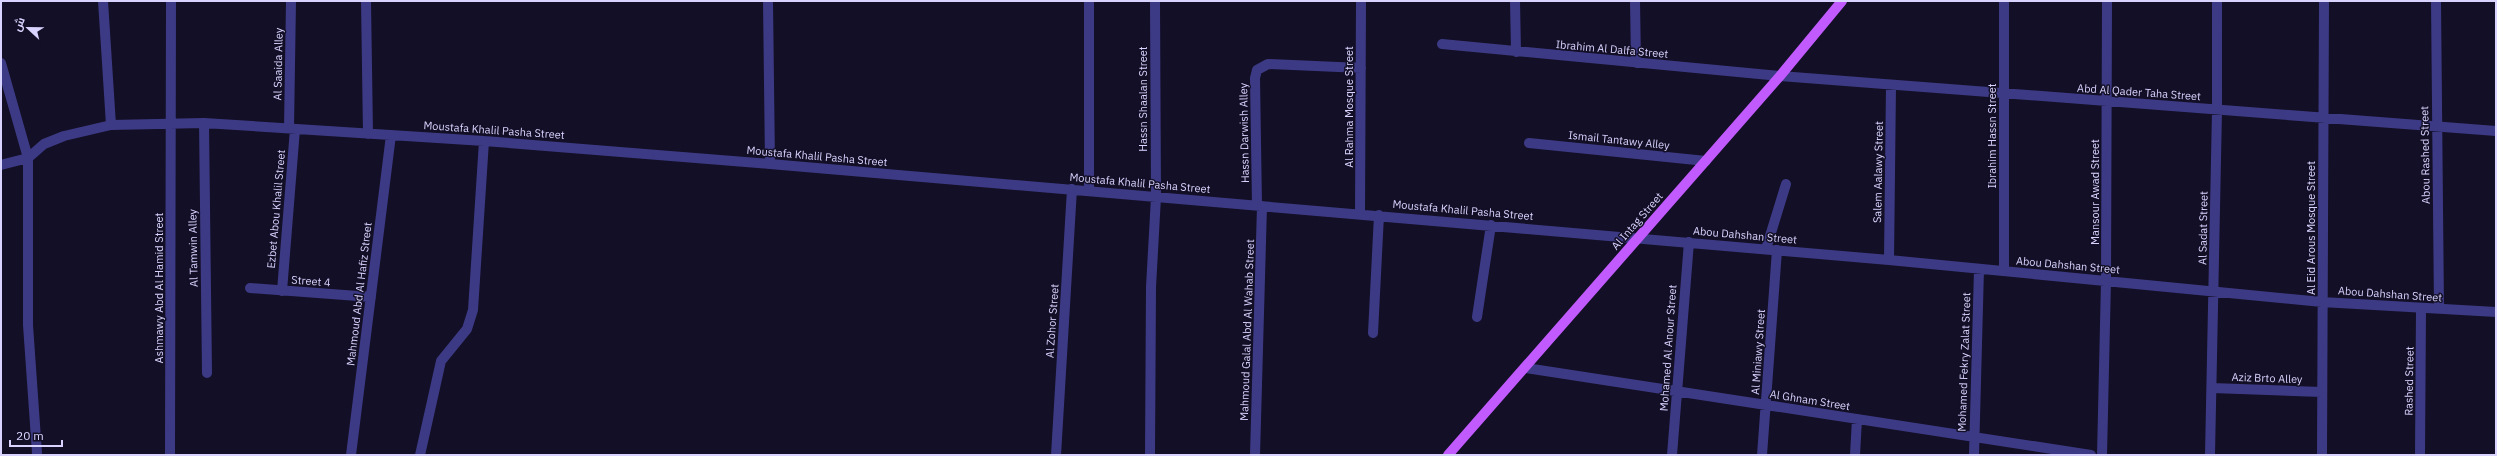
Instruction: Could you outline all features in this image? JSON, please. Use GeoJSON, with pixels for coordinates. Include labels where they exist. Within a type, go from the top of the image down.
{"type":"FeatureCollection","features":[{"type":"Feature","properties":{"kind":"main road","name":"Al Intag Street"},"geometry":{"type":"LineString","coordinates":[[1448,455],[1526,368],[1780,76],[1842,1]]}},
{"type":"Feature","properties":{"kind":"street"},"geometry":{"type":"LineString","coordinates":[[103,1],[111,125]]}},
{"type":"Feature","properties":{"kind":"street","name":"Ashmawy Abd Al Hamid Street"},"geometry":{"type":"LineString","coordinates":[[170,455],[171,1]]}},
{"type":"Feature","properties":{"kind":"street","name":"Al Saaida Alley"},"geometry":{"type":"LineString","coordinates":[[291,1],[292,128]]}},
{"type":"Feature","properties":{"kind":"street"},"geometry":{"type":"LineString","coordinates":[[366,1],[368,134]]}},
{"type":"Feature","properties":{"kind":"street"},"geometry":{"type":"LineString","coordinates":[[768,1],[770,164]]}},
{"type":"Feature","properties":{"kind":"street"},"geometry":{"type":"LineString","coordinates":[[1089,1],[1089,191]]}},
{"type":"Feature","properties":{"kind":"street","name":"Hassn Shaalan Street"},"geometry":{"type":"LineString","coordinates":[[1150,455],[1151,308],[1156,197],[1155,1]]}},
{"type":"Feature","properties":{"kind":"street","name":"Al Rahma Mosque Street"},"geometry":{"type":"LineString","coordinates":[[1360,214],[1361,1]]}},
{"type":"Feature","properties":{"kind":"street"},"geometry":{"type":"LineString","coordinates":[[1515,1],[1516,52]]}},
{"type":"Feature","properties":{"kind":"street"},"geometry":{"type":"LineString","coordinates":[[1635,1],[1636,63]]}},
{"type":"Feature","properties":{"kind":"street","name":"Ibrahim Hassn Street"},"geometry":{"type":"LineString","coordinates":[[2001,1],[2004,271]]}},
{"type":"Feature","properties":{"kind":"street","name":"Mansour Awad Street"},"geometry":{"type":"LineString","coordinates":[[2102,455],[2108,101],[2107,1]]}},
{"type":"Feature","properties":{"kind":"street","name":"Al Sadat Street"},"geometry":{"type":"LineString","coordinates":[[2210,455],[2217,110],[2217,1]]}},
{"type":"Feature","properties":{"kind":"street","name":"Al Eid Arous Mosque Street"},"geometry":{"type":"LineString","coordinates":[[2322,455],[2324,1]]}},
{"type":"Feature","properties":{"kind":"street","name":"Abou Rashed Street"},"geometry":{"type":"LineString","coordinates":[[2436,1],[2439,309]]}},
{"type":"Feature","properties":{"kind":"street","name":"Ibrahim Al Dalfa Street"},"geometry":{"type":"LineString","coordinates":[[1442,44],[1780,76]]}},
{"type":"Feature","properties":{"kind":"street"},"geometry":{"type":"LineString","coordinates":[[1,63],[28,158],[28,325],[37,453]]}},
{"type":"Feature","properties":{"kind":"street","name":"Hassn Darwish Alley"},"geometry":{"type":"LineString","coordinates":[[1259,206],[1255,78],[1257,70],[1268,64],[1361,68]]}},
{"type":"Feature","properties":{"kind":"street","name":"Abd Al Qader Taha Street"},"geometry":{"type":"LineString","coordinates":[[1780,76],[2496,130]]}},
{"type":"Feature","properties":{"kind":"street","name":"Salem Aalawy Street"},"geometry":{"type":"LineString","coordinates":[[1889,260],[1891,85]]}},
{"type":"Feature","properties":{"kind":"street","name":"Moustafa Khalil Pasha Street"},"geometry":{"type":"LineString","coordinates":[[1,165],[28,158],[54,140],[111,125],[171,122],[204,123],[484,141],[1072,189],[1638,238]]}},
{"type":"Feature","properties":{"kind":"street","name":"Al Tamwin Alley"},"geometry":{"type":"LineString","coordinates":[[204,123],[207,373]]}},
{"type":"Feature","properties":{"kind":"street","name":"Ezbet Abou Khalil Street"},"geometry":{"type":"LineString","coordinates":[[282,290],[292,128]]}},
{"type":"Feature","properties":{"kind":"street","name":"Mahmoud Abd Al Hafiz Street"},"geometry":{"type":"LineString","coordinates":[[351,455],[391,135]]}},
{"type":"Feature","properties":{"kind":"street"},"geometry":{"type":"LineString","coordinates":[[420,455],[441,361],[467,329],[473,310],[484,141]]}},
{"type":"Feature","properties":{"kind":"street","name":"Ismail Tantawy Alley"},"geometry":{"type":"LineString","coordinates":[[1529,144],[1706,161]]}},
{"type":"Feature","properties":{"kind":"street"},"geometry":{"type":"LineString","coordinates":[[1766,249],[1786,184]]}},
{"type":"Feature","properties":{"kind":"street","name":"Al Zohor Street"},"geometry":{"type":"LineString","coordinates":[[1056,455],[1072,189]]}},
{"type":"Feature","properties":{"kind":"street","name":"Mahmoud Galal Abd Al Wahab Street"},"geometry":{"type":"LineString","coordinates":[[1255,455],[1259,206]]}},
{"type":"Feature","properties":{"kind":"street"},"geometry":{"type":"LineString","coordinates":[[1373,333],[1379,215]]}},
{"type":"Feature","properties":{"kind":"street"},"geometry":{"type":"LineString","coordinates":[[1478,317],[1491,225]]}},
{"type":"Feature","properties":{"kind":"street","name":"Abou Dahshan Street"},"geometry":{"type":"LineString","coordinates":[[1638,238],[2214,290],[2322,302],[2496,312]]}},
{"type":"Feature","properties":{"kind":"street","name":"Mohamed Al Anour Street"},"geometry":{"type":"LineString","coordinates":[[1672,455],[1689,242]]}},
{"type":"Feature","properties":{"kind":"street","name":"Al Miniawy Street"},"geometry":{"type":"LineString","coordinates":[[1762,455],[1777,250]]}},
{"type":"Feature","properties":{"kind":"street","name":"Mohamed Fekry Zalat Street"},"geometry":{"type":"LineString","coordinates":[[1974,455],[1979,269]]}},
{"type":"Feature","properties":{"kind":"street","name":"Street 4"},"geometry":{"type":"LineString","coordinates":[[250,288],[371,297]]}},
{"type":"Feature","properties":{"kind":"street","name":"Rashed Street"},"geometry":{"type":"LineString","coordinates":[[2420,455],[2421,308]]}},
{"type":"Feature","properties":{"kind":"street","name":"Al Ghnam Street"},"geometry":{"type":"LineString","coordinates":[[1526,368],[2092,455]]}},
{"type":"Feature","properties":{"kind":"street","name":"Aziz Brto Alley"},"geometry":{"type":"LineString","coordinates":[[2212,388],[2322,392]]}},
{"type":"Feature","properties":{"kind":"street"},"geometry":{"type":"LineString","coordinates":[[1855,455],[1857,419]]}}]}
